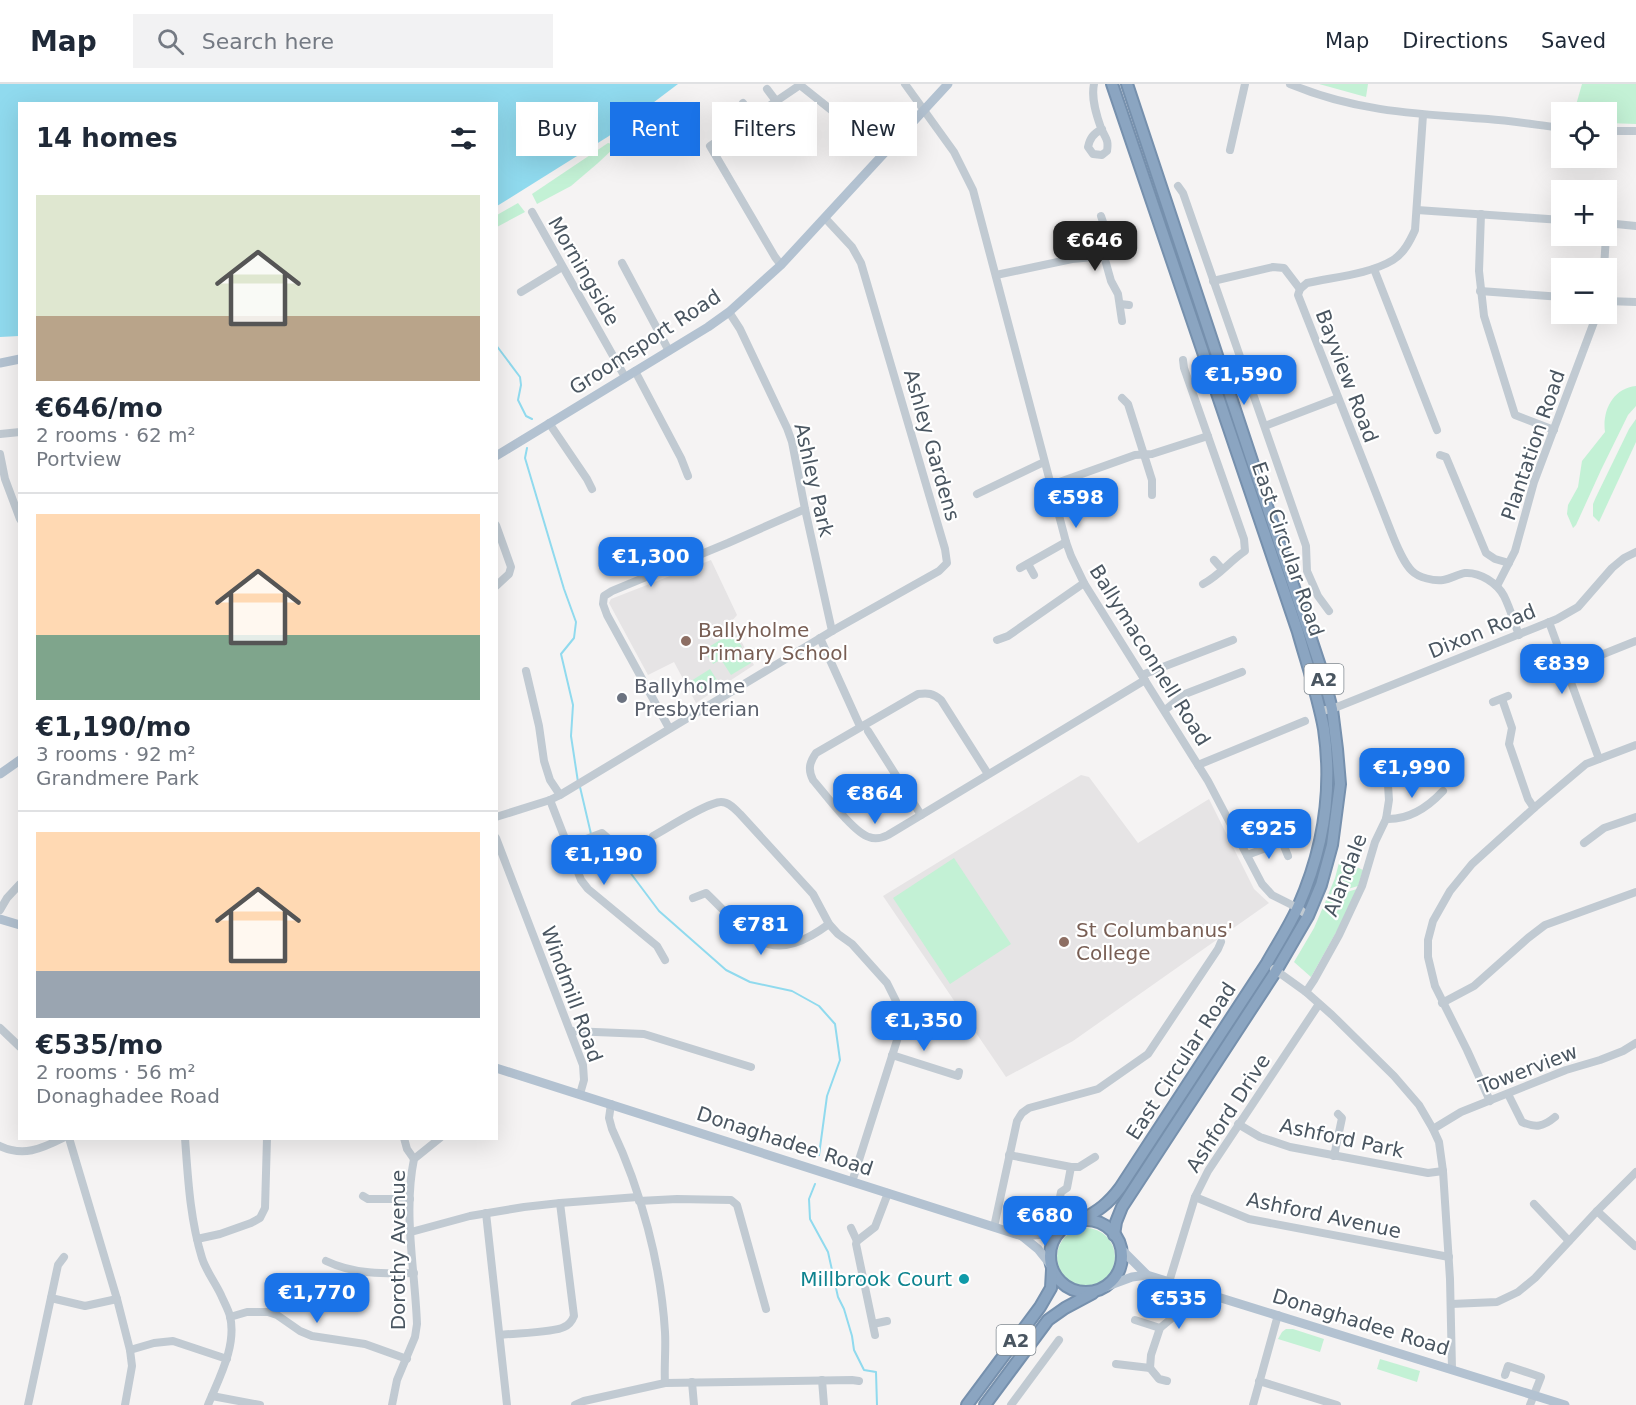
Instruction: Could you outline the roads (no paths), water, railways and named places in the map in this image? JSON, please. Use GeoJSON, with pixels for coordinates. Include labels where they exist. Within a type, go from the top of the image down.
{"type":"FeatureCollection","features":[{"type":"Feature","properties":{"kind":"highway","name":"East Circular Road"},"geometry":{"type":"LineString","coordinates":[[1112,84],[1326,710],[1337,749],[1340,784],[1332,845],[1321,885],[1308,916],[1276,971],[1122,1207],[1114,1235]]}},
{"type":"Feature","properties":{"kind":"highway","name":"East Circular Road"},"geometry":{"type":"LineString","coordinates":[[1081,1220],[1099,1210],[1112,1199],[1120,1188],[1267,963],[1298,908],[1316,860],[1328,784],[1323,675],[1126,84]]}},
{"type":"Feature","properties":{"kind":"highway","name":"A2"},"geometry":{"type":"LineString","coordinates":[[967,1405],[1040,1307],[1051,1288],[1050,1254],[1056,1236],[1062,1228],[1081,1220]]}},
{"type":"Feature","properties":{"kind":"highway"},"geometry":{"type":"LineString","coordinates":[[1081,1220],[1101,1222],[1120,1242],[1122,1250]]}},
{"type":"Feature","properties":{"kind":"highway","name":"A2"},"geometry":{"type":"LineString","coordinates":[[985,1405],[1048,1320],[1114,1280],[1120,1271],[1122,1250]]}},
{"type":"Feature","properties":{"kind":"highway"},"geometry":{"type":"LineString","coordinates":[[1051,1266],[1057,1278],[1065,1286],[1075,1291],[1085,1293],[1101,1289]]}},
{"type":"Feature","properties":{"kind":"main road","name":"Groomsport Road"},"geometry":{"type":"LineString","coordinates":[[917,117],[948,84]]}},
{"type":"Feature","properties":{"kind":"main road","name":"Groomsport Road"},"geometry":{"type":"LineString","coordinates":[[498,455],[729,312],[781,265],[880,156]]}},
{"type":"Feature","properties":{"kind":"main road"},"geometry":{"type":"LineString","coordinates":[[0,363],[18,359]]}},
{"type":"Feature","properties":{"kind":"main road"},"geometry":{"type":"LineString","coordinates":[[1,771],[18,761]]}},
{"type":"Feature","properties":{"kind":"main road"},"geometry":{"type":"LineString","coordinates":[[0,920],[18,924]]}},
{"type":"Feature","properties":{"kind":"main road","name":"Donaghadee Road"},"geometry":{"type":"LineString","coordinates":[[498,1069],[1022,1236],[1045,1234],[1062,1228]]}},
{"type":"Feature","properties":{"kind":"main road"},"geometry":{"type":"LineString","coordinates":[[1022,1236],[1051,1266]]}},
{"type":"Feature","properties":{"kind":"main road","name":"Donaghadee Road"},"geometry":{"type":"LineString","coordinates":[[1122,1250],[1147,1275],[1452,1369],[1531,1400],[1565,1405]]}},
{"type":"Feature","properties":{"kind":"main road"},"geometry":{"type":"LineString","coordinates":[[1101,1289],[1132,1277],[1147,1275]]}},
{"type":"Feature","properties":{"kind":"street","name":"Ballymaconnell Road"},"geometry":{"type":"LineString","coordinates":[[905,84],[954,152],[973,190],[1066,542],[1084,583],[1198,765],[1262,884],[1272,895],[1298,908],[1308,916]]}},
{"type":"Feature","properties":{"kind":"street"},"geometry":{"type":"LineString","coordinates":[[1094,84],[1092,92],[1102,129]]}},
{"type":"Feature","properties":{"kind":"street"},"geometry":{"type":"LineString","coordinates":[[1230,150],[1245,84]]}},
{"type":"Feature","properties":{"kind":"street"},"geometry":{"type":"LineString","coordinates":[[1290,84],[1325,97],[1393,112],[1551,127]]}},
{"type":"Feature","properties":{"kind":"street"},"geometry":{"type":"LineString","coordinates":[[767,89],[776,101],[800,85],[829,108]]}},
{"type":"Feature","properties":{"kind":"street","name":"Bayview Road"},"geometry":{"type":"LineString","coordinates":[[1423,115],[1415,230],[1409,244],[1395,259],[1374,269],[1307,283],[1300,289],[1298,295],[1392,534],[1412,571],[1432,580],[1443,580],[1466,573],[1474,574],[1482,576],[1497,586]]}},
{"type":"Feature","properties":{"kind":"street"},"geometry":{"type":"LineString","coordinates":[[1617,131],[1636,131]]}},
{"type":"Feature","properties":{"kind":"street"},"geometry":{"type":"LineString","coordinates":[[716,156],[781,265]]}},
{"type":"Feature","properties":{"kind":"street"},"geometry":{"type":"LineString","coordinates":[[1178,186],[1183,194],[1306,546],[1307,571],[1318,596],[1328,605]]}},
{"type":"Feature","properties":{"kind":"street"},"geometry":{"type":"LineString","coordinates":[[1417,210],[1551,219]]}},
{"type":"Feature","properties":{"kind":"street","name":"Morningside"},"geometry":{"type":"LineString","coordinates":[[532,212],[626,377]]}},
{"type":"Feature","properties":{"kind":"street"},"geometry":{"type":"LineString","coordinates":[[1481,214],[1479,271],[1484,316],[1515,415],[1554,430]]}},
{"type":"Feature","properties":{"kind":"street"},"geometry":{"type":"LineString","coordinates":[[1101,216],[1108,224],[1104,256],[1111,281],[1118,294],[1122,321]]}},
{"type":"Feature","properties":{"kind":"street","name":"Ashley Gardens"},"geometry":{"type":"LineString","coordinates":[[825,218],[852,247],[861,263],[945,549],[947,563],[939,571],[831,631]]}},
{"type":"Feature","properties":{"kind":"street"},"geometry":{"type":"LineString","coordinates":[[1617,228],[1636,226]]}},
{"type":"Feature","properties":{"kind":"street"},"geometry":{"type":"LineString","coordinates":[[996,275],[1072,259],[1104,256]]}},
{"type":"Feature","properties":{"kind":"street"},"geometry":{"type":"LineString","coordinates":[[622,263],[669,351]]}},
{"type":"Feature","properties":{"kind":"street"},"geometry":{"type":"LineString","coordinates":[[521,292],[562,267]]}},
{"type":"Feature","properties":{"kind":"street"},"geometry":{"type":"LineString","coordinates":[[1213,280],[1273,267],[1284,268],[1300,289]]}},
{"type":"Feature","properties":{"kind":"street"},"geometry":{"type":"LineString","coordinates":[[1374,269],[1437,430]]}},
{"type":"Feature","properties":{"kind":"street"},"geometry":{"type":"LineString","coordinates":[[1480,291],[1551,296]]}},
{"type":"Feature","properties":{"kind":"street"},"geometry":{"type":"LineString","coordinates":[[1617,301],[1636,302]]}},
{"type":"Feature","properties":{"kind":"street"},"geometry":{"type":"LineString","coordinates":[[1120,304],[1129,305]]}},
{"type":"Feature","properties":{"kind":"street","name":"Ashley Park"},"geometry":{"type":"LineString","coordinates":[[729,312],[740,329],[792,442],[831,631]]}},
{"type":"Feature","properties":{"kind":"street","name":"Plantation Road"},"geometry":{"type":"LineString","coordinates":[[1497,586],[1515,551],[1534,482],[1593,324]]}},
{"type":"Feature","properties":{"kind":"street"},"geometry":{"type":"LineString","coordinates":[[1183,360],[1244,539],[1245,551],[1203,584]]}},
{"type":"Feature","properties":{"kind":"street"},"geometry":{"type":"LineString","coordinates":[[635,371],[681,458],[688,476]]}},
{"type":"Feature","properties":{"kind":"street"},"geometry":{"type":"LineString","coordinates":[[1122,398],[1128,404],[1144,454],[1152,480],[1152,495]]}},
{"type":"Feature","properties":{"kind":"street"},"geometry":{"type":"LineString","coordinates":[[1265,426],[1338,398]]}},
{"type":"Feature","properties":{"kind":"street"},"geometry":{"type":"LineString","coordinates":[[549,423],[592,489]]}},
{"type":"Feature","properties":{"kind":"street"},"geometry":{"type":"LineString","coordinates":[[0,434],[18,432]]}},
{"type":"Feature","properties":{"kind":"street"},"geometry":{"type":"LineString","coordinates":[[1051,485],[1135,455],[1152,454],[1208,436]]}},
{"type":"Feature","properties":{"kind":"street"},"geometry":{"type":"LineString","coordinates":[[0,454],[5,479],[18,514]]}},
{"type":"Feature","properties":{"kind":"street"},"geometry":{"type":"LineString","coordinates":[[1440,455],[1446,457],[1486,553],[1495,559],[1509,563]]}},
{"type":"Feature","properties":{"kind":"street"},"geometry":{"type":"LineString","coordinates":[[977,495],[1044,462]]}},
{"type":"Feature","properties":{"kind":"street"},"geometry":{"type":"LineString","coordinates":[[669,728],[607,615],[603,604],[604,596],[805,509]]}},
{"type":"Feature","properties":{"kind":"street"},"geometry":{"type":"LineString","coordinates":[[498,531],[511,567],[509,574],[498,584]]}},
{"type":"Feature","properties":{"kind":"street"},"geometry":{"type":"LineString","coordinates":[[1020,568],[1066,542]]}},
{"type":"Feature","properties":{"kind":"street","name":"Dixon Road"},"geometry":{"type":"LineString","coordinates":[[1326,710],[1549,622],[1578,607],[1612,568],[1636,552]]}},
{"type":"Feature","properties":{"kind":"street"},"geometry":{"type":"LineString","coordinates":[[1214,560],[1222,569]]}},
{"type":"Feature","properties":{"kind":"street"},"geometry":{"type":"LineString","coordinates":[[1028,564],[1034,576]]}},
{"type":"Feature","properties":{"kind":"street"},"geometry":{"type":"LineString","coordinates":[[997,640],[1008,636],[1084,583]]}},
{"type":"Feature","properties":{"kind":"street"},"geometry":{"type":"LineString","coordinates":[[1497,586],[1504,595],[1519,635]]}},
{"type":"Feature","properties":{"kind":"street"},"geometry":{"type":"LineString","coordinates":[[1549,622],[1599,759]]}},
{"type":"Feature","properties":{"kind":"street"},"geometry":{"type":"LineString","coordinates":[[498,816],[560,795],[831,631]]}},
{"type":"Feature","properties":{"kind":"street"},"geometry":{"type":"LineString","coordinates":[[820,638],[859,724],[865,729],[921,815]]}},
{"type":"Feature","properties":{"kind":"street"},"geometry":{"type":"LineString","coordinates":[[988,774],[941,700],[929,693],[918,694],[865,729],[816,753],[811,761],[809,772],[813,780],[860,833],[871,838],[880,838],[921,815],[988,774],[1144,678],[1233,640]]}},
{"type":"Feature","properties":{"kind":"street"},"geometry":{"type":"LineString","coordinates":[[1566,669],[1636,641]]}},
{"type":"Feature","properties":{"kind":"street"},"geometry":{"type":"LineString","coordinates":[[526,671],[539,726],[544,761],[550,780],[560,795]]}},
{"type":"Feature","properties":{"kind":"street"},"geometry":{"type":"LineString","coordinates":[[1165,710],[1185,694],[1242,672]]}},
{"type":"Feature","properties":{"kind":"street"},"geometry":{"type":"LineString","coordinates":[[1493,702],[1505,697],[1512,728],[1509,744],[1528,799],[1534,808]]}},
{"type":"Feature","properties":{"kind":"street"},"geometry":{"type":"LineString","coordinates":[[1198,765],[1305,721]]}},
{"type":"Feature","properties":{"kind":"street"},"geometry":{"type":"LineString","coordinates":[[1490,1101],[1443,1003],[1431,972],[1428,940],[1433,921],[1450,891],[1472,864],[1534,808],[1586,764],[1636,745]]}},
{"type":"Feature","properties":{"kind":"street","name":"Alandale"},"geometry":{"type":"LineString","coordinates":[[1306,992],[1339,935],[1365,878],[1375,842],[1386,819],[1389,800],[1388,784],[1379,764]]}},
{"type":"Feature","properties":{"kind":"street"},"geometry":{"type":"LineString","coordinates":[[1386,819],[1404,818],[1432,802],[1443,791]]}},
{"type":"Feature","properties":{"kind":"street"},"geometry":{"type":"LineString","coordinates":[[550,800],[581,880],[588,889],[657,946],[665,960]]}},
{"type":"Feature","properties":{"kind":"street"},"geometry":{"type":"LineString","coordinates":[[653,836],[700,810],[719,802],[727,803],[740,814],[813,894],[829,924],[852,944],[887,983],[896,1001],[901,1020],[899,1034],[852,1182]]}},
{"type":"Feature","properties":{"kind":"street"},"geometry":{"type":"LineString","coordinates":[[1584,843],[1604,828],[1636,817]]}},
{"type":"Feature","properties":{"kind":"street"},"geometry":{"type":"LineString","coordinates":[[1277,829],[1288,855]]}},
{"type":"Feature","properties":{"kind":"street"},"geometry":{"type":"LineString","coordinates":[[568,846],[603,833],[626,854]]}},
{"type":"Feature","properties":{"kind":"street"},"geometry":{"type":"LineString","coordinates":[[1247,855],[1282,842]]}},
{"type":"Feature","properties":{"kind":"street","name":"Windmill Road"},"geometry":{"type":"LineString","coordinates":[[498,843],[583,1065],[584,1080],[580,1094]]}},
{"type":"Feature","properties":{"kind":"street"},"geometry":{"type":"LineString","coordinates":[[0,910],[18,886]]}},
{"type":"Feature","properties":{"kind":"street"},"geometry":{"type":"LineString","coordinates":[[1443,1003],[1480,982],[1527,938],[1545,925],[1636,892]]}},
{"type":"Feature","properties":{"kind":"street"},"geometry":{"type":"LineString","coordinates":[[693,898],[706,893],[749,934],[762,943],[772,946],[797,943],[829,924]]}},
{"type":"Feature","properties":{"kind":"street"},"geometry":{"type":"LineString","coordinates":[[994,1227],[1017,1121],[1022,1113],[1040,1104],[1098,1089],[1148,1054],[1221,942]]}},
{"type":"Feature","properties":{"kind":"street"},"geometry":{"type":"LineString","coordinates":[[1267,963],[1332,1015],[1394,1076],[1419,1106],[1439,1142],[1449,1257],[1452,1369]]}},
{"type":"Feature","properties":{"kind":"street","name":"Ashford Drive"},"geometry":{"type":"LineString","coordinates":[[1169,1282],[1195,1197],[1208,1171],[1319,1004]]}},
{"type":"Feature","properties":{"kind":"street"},"geometry":{"type":"LineString","coordinates":[[0,1028],[18,1045]]}},
{"type":"Feature","properties":{"kind":"street"},"geometry":{"type":"LineString","coordinates":[[571,1031],[644,1034],[751,1067]]}},
{"type":"Feature","properties":{"kind":"street","name":"Towerview"},"geometry":{"type":"LineString","coordinates":[[1433,1129],[1461,1112],[1566,1070],[1616,1054],[1636,1043]]}},
{"type":"Feature","properties":{"kind":"street"},"geometry":{"type":"LineString","coordinates":[[891,1054],[958,1076],[959,1072]]}},
{"type":"Feature","properties":{"kind":"street"},"geometry":{"type":"LineString","coordinates":[[1508,1094],[1522,1122],[1530,1126],[1548,1124],[1555,1117]]}},
{"type":"Feature","properties":{"kind":"street"},"geometry":{"type":"LineString","coordinates":[[611,1104],[609,1118],[612,1129],[639,1199],[656,1262],[665,1334],[665,1383]]}},
{"type":"Feature","properties":{"kind":"street"},"geometry":{"type":"LineString","coordinates":[[1334,1156],[1342,1118],[1338,1114]]}},
{"type":"Feature","properties":{"kind":"street","name":"Ashford Park"},"geometry":{"type":"LineString","coordinates":[[1238,1124],[1260,1137],[1290,1147],[1428,1173],[1443,1171]]}},
{"type":"Feature","properties":{"kind":"street"},"geometry":{"type":"LineString","coordinates":[[0,1146],[16,1152],[27,1152],[38,1150],[59,1140]]}},
{"type":"Feature","properties":{"kind":"street"},"geometry":{"type":"LineString","coordinates":[[70,1140],[130,1350],[132,1366],[125,1405]]}},
{"type":"Feature","properties":{"kind":"street"},"geometry":{"type":"LineString","coordinates":[[185,1140],[188,1189],[202,1260],[219,1290],[230,1317],[231,1334],[227,1359],[208,1405]]}},
{"type":"Feature","properties":{"kind":"street"},"geometry":{"type":"LineString","coordinates":[[197,1239],[239,1228],[260,1218],[265,1208],[267,1140]]}},
{"type":"Feature","properties":{"kind":"street"},"geometry":{"type":"LineString","coordinates":[[405,1140],[407,1149],[414,1159]]}},
{"type":"Feature","properties":{"kind":"street","name":"Dorothy Avenue"},"geometry":{"type":"LineString","coordinates":[[392,1405],[398,1380],[415,1337],[417,1324],[411,1232],[411,1174],[414,1159],[438,1140]]}},
{"type":"Feature","properties":{"kind":"street"},"geometry":{"type":"LineString","coordinates":[[1010,1155],[1071,1167],[1079,1167],[1095,1157]]}},
{"type":"Feature","properties":{"kind":"street"},"geometry":{"type":"LineString","coordinates":[[1066,1211],[1058,1191],[1067,1188],[1071,1167]]}},
{"type":"Feature","properties":{"kind":"street"},"geometry":{"type":"LineString","coordinates":[[1451,1304],[1497,1302],[1518,1292],[1535,1278],[1636,1172]]}},
{"type":"Feature","properties":{"kind":"street"},"geometry":{"type":"LineString","coordinates":[[857,1241],[875,1227],[888,1193]]}},
{"type":"Feature","properties":{"kind":"street"},"geometry":{"type":"LineString","coordinates":[[363,1196],[410,1199]]}},
{"type":"Feature","properties":{"kind":"street","name":"Ashford Avenue"},"geometry":{"type":"LineString","coordinates":[[1195,1197],[1249,1219],[1449,1257]]}},
{"type":"Feature","properties":{"kind":"street"},"geometry":{"type":"LineString","coordinates":[[411,1232],[486,1213],[560,1203],[639,1199],[730,1200],[737,1205],[766,1309]]}},
{"type":"Feature","properties":{"kind":"street"},"geometry":{"type":"LineString","coordinates":[[500,1335],[555,1330],[565,1327],[572,1321],[574,1316],[560,1203]]}},
{"type":"Feature","properties":{"kind":"street"},"geometry":{"type":"LineString","coordinates":[[1534,1204],[1569,1241]]}},
{"type":"Feature","properties":{"kind":"street"},"geometry":{"type":"LineString","coordinates":[[1597,1211],[1635,1245]]}},
{"type":"Feature","properties":{"kind":"street"},"geometry":{"type":"LineString","coordinates":[[486,1213],[507,1405]]}},
{"type":"Feature","properties":{"kind":"street"},"geometry":{"type":"LineString","coordinates":[[851,1228],[857,1241],[876,1335]]}},
{"type":"Feature","properties":{"kind":"street"},"geometry":{"type":"LineString","coordinates":[[27,1405],[58,1265],[64,1257]]}},
{"type":"Feature","properties":{"kind":"street"},"geometry":{"type":"LineString","coordinates":[[326,1261],[334,1265],[371,1273],[414,1273]]}},
{"type":"Feature","properties":{"kind":"street"},"geometry":{"type":"LineString","coordinates":[[1167,1381],[1159,1379],[1150,1368],[1151,1354],[1160,1328],[1172,1318],[1182,1285]]}},
{"type":"Feature","properties":{"kind":"street"},"geometry":{"type":"LineString","coordinates":[[51,1298],[85,1306],[117,1299]]}},
{"type":"Feature","properties":{"kind":"street"},"geometry":{"type":"LineString","coordinates":[[230,1317],[247,1312],[268,1312],[312,1336],[365,1344],[407,1359]]}},
{"type":"Feature","properties":{"kind":"street"},"geometry":{"type":"LineString","coordinates":[[1253,1405],[1278,1316]]}},
{"type":"Feature","properties":{"kind":"street"},"geometry":{"type":"LineString","coordinates":[[1135,1320],[1160,1328]]}},
{"type":"Feature","properties":{"kind":"street"},"geometry":{"type":"LineString","coordinates":[[873,1324],[887,1321]]}},
{"type":"Feature","properties":{"kind":"street"},"geometry":{"type":"LineString","coordinates":[[1011,1405],[1059,1340]]}},
{"type":"Feature","properties":{"kind":"street"},"geometry":{"type":"LineString","coordinates":[[130,1350],[154,1343],[173,1341],[227,1359]]}},
{"type":"Feature","properties":{"kind":"street"},"geometry":{"type":"LineString","coordinates":[[1116,1364],[1150,1368]]}},
{"type":"Feature","properties":{"kind":"street"},"geometry":{"type":"LineString","coordinates":[[1505,1375],[1508,1366],[1541,1377],[1531,1400]]}},
{"type":"Feature","properties":{"kind":"street"},"geometry":{"type":"LineString","coordinates":[[822,1380],[824,1405]]}},
{"type":"Feature","properties":{"kind":"street"},"geometry":{"type":"LineString","coordinates":[[575,1405],[665,1383],[859,1381]]}},
{"type":"Feature","properties":{"kind":"street"},"geometry":{"type":"LineString","coordinates":[[692,1382],[694,1405]]}},
{"type":"Feature","properties":{"kind":"street"},"geometry":{"type":"LineString","coordinates":[[1259,1382],[1337,1405]]}},
{"type":"Feature","properties":{"kind":"street"},"geometry":{"type":"LineString","coordinates":[[212,1396],[260,1405]]}},
{"type":"Feature","properties":{"kind":"water"},"geometry":{"type":"Polygon","coordinates":[[[0,84],[678,84],[654,102],[610,102],[610,135],[598,143],[598,102],[516,102],[516,156],[577,156],[498,205],[498,102],[18,102],[18,336],[0,337],[0,84]]]}},
{"type":"Feature","properties":{"kind":"waterway"},"geometry":{"type":"LineString","coordinates":[[498,348],[520,377],[518,400],[526,416],[532,419]]}},
{"type":"Feature","properties":{"kind":"waterway"},"geometry":{"type":"LineString","coordinates":[[527,448],[525,458],[576,622],[574,638],[561,654],[573,705],[571,736],[578,782]]}},
{"type":"Feature","properties":{"kind":"waterway"},"geometry":{"type":"LineString","coordinates":[[580,787],[591,834]]}},
{"type":"Feature","properties":{"kind":"waterway"},"geometry":{"type":"LineString","coordinates":[[593,839],[593,841],[611,847],[659,911],[726,970],[750,982],[792,991],[819,1006],[835,1024],[840,1060],[827,1096],[819,1155]]}},
{"type":"Feature","properties":{"kind":"waterway"},"geometry":{"type":"LineString","coordinates":[[815,1184],[809,1199],[810,1219],[828,1252],[838,1297],[844,1309],[854,1350],[864,1370],[876,1372],[877,1405]]}},
{"type":"Feature","properties":{"kind":"place","name":"Ballyholme Primary School"},"geometry":{"type":"Point","coordinates":[686,641]}},
{"type":"Feature","properties":{"kind":"place","name":"Ballyholme Presbyterian"},"geometry":{"type":"Point","coordinates":[622,698]}},
{"type":"Feature","properties":{"kind":"place","name":"St Columbanus' College"},"geometry":{"type":"Point","coordinates":[1064,942]}},
{"type":"Feature","properties":{"kind":"place","name":"Millbrook Court"},"geometry":{"type":"Point","coordinates":[964,1279]}}]}
